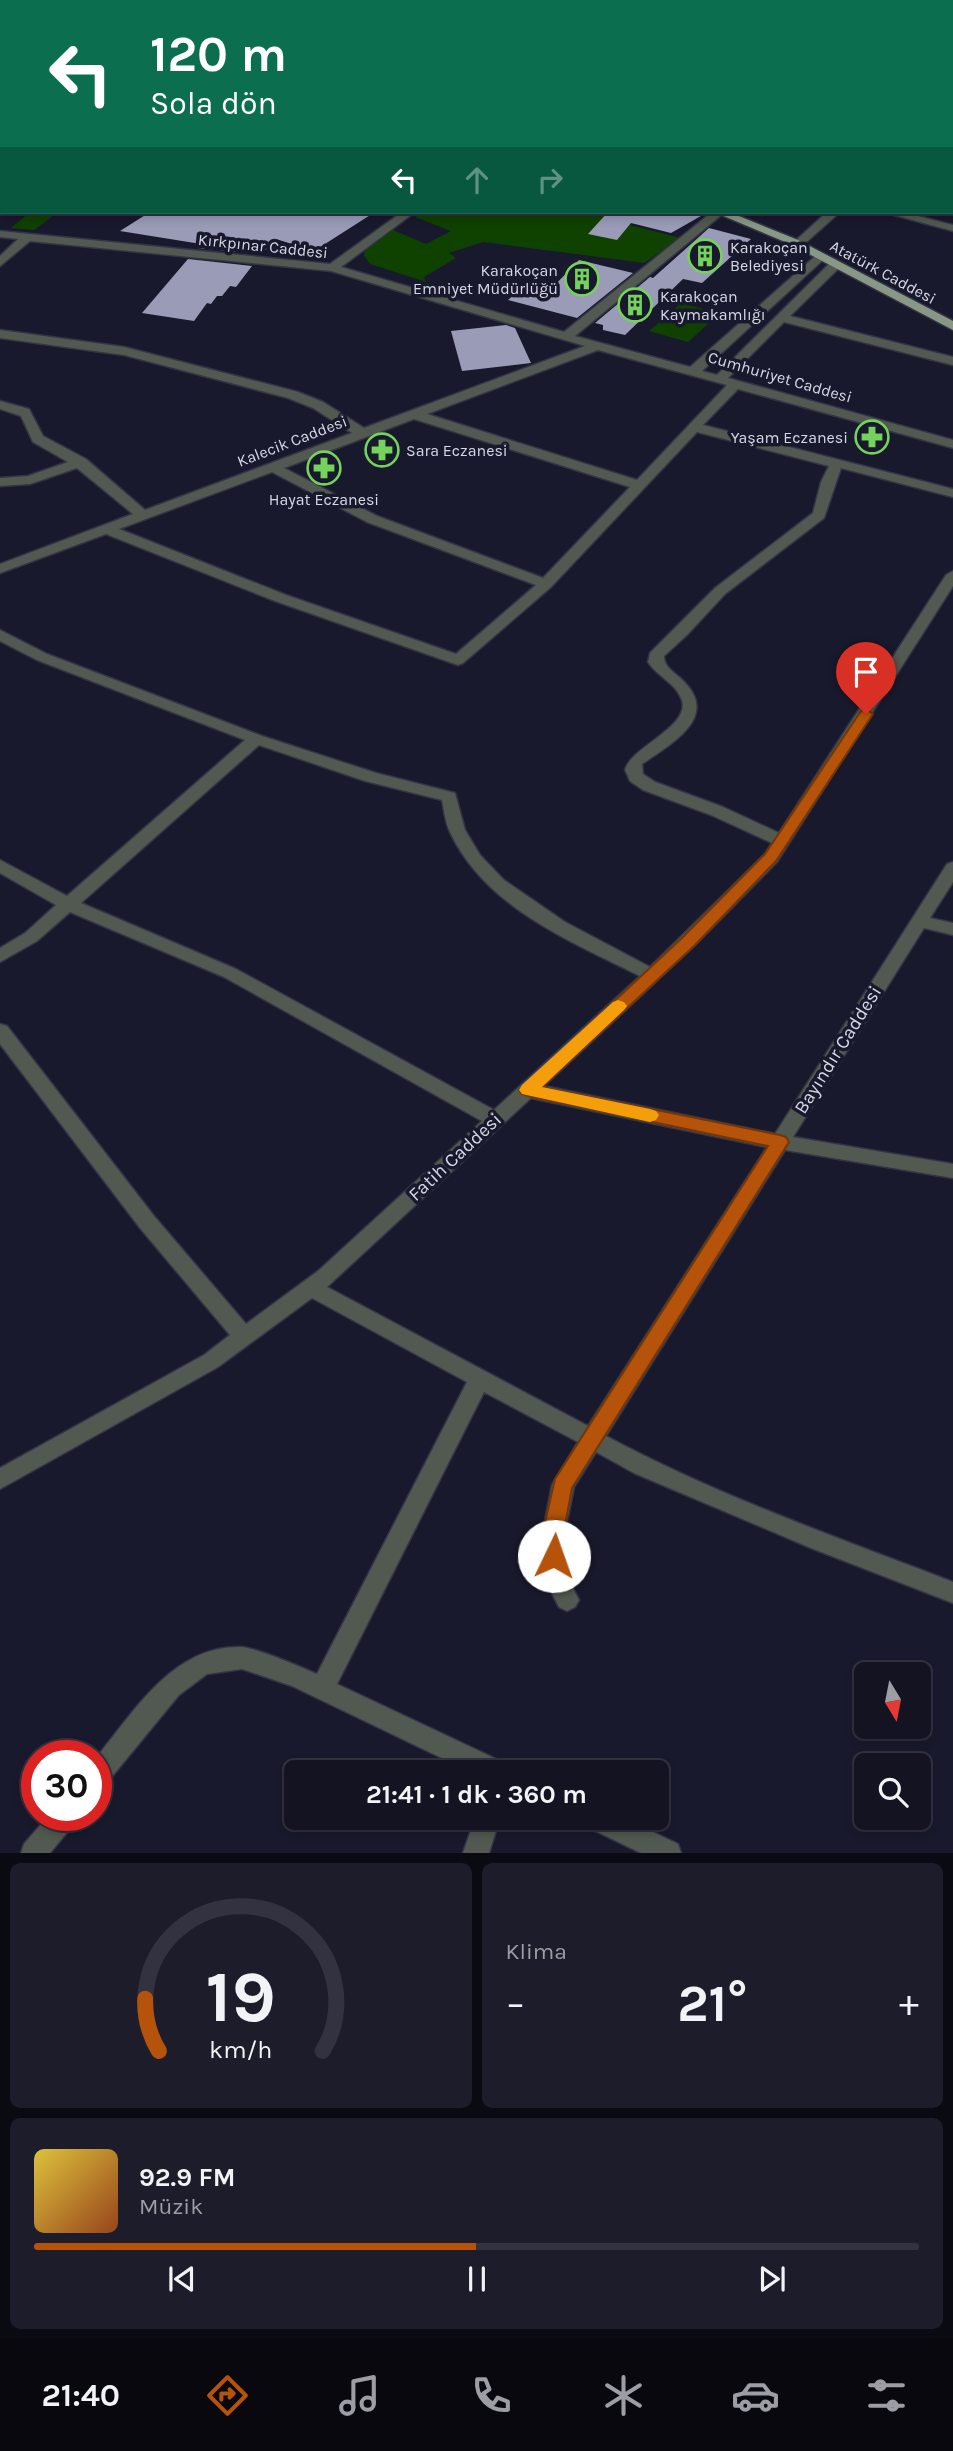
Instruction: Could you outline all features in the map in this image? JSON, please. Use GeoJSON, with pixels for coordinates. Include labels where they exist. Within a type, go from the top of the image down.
{"type":"FeatureCollection","features":[{"type":"Feature","properties":{"kind":"main road","name":"Atatürk Caddesi"},"geometry":{"type":"LineString","coordinates":[[725,214],[798,244],[953,326]]}},
{"type":"Feature","properties":{"kind":"street"},"geometry":{"type":"LineString","coordinates":[[332,268],[406,214]]}},
{"type":"Feature","properties":{"kind":"street"},"geometry":{"type":"LineString","coordinates":[[566,337],[718,214]]}},
{"type":"Feature","properties":{"kind":"street"},"geometry":{"type":"LineString","coordinates":[[798,244],[832,214]]}},
{"type":"Feature","properties":{"kind":"street"},"geometry":{"type":"LineString","coordinates":[[897,214],[948,227],[953,217]]}},
{"type":"Feature","properties":{"kind":"street","name":"Kırkpınar Caddesi"},"geometry":{"type":"LineString","coordinates":[[0,234],[332,268],[597,345]]}},
{"type":"Feature","properties":{"kind":"street"},"geometry":{"type":"LineString","coordinates":[[0,262],[27,237]]}},
{"type":"Feature","properties":{"kind":"street"},"geometry":{"type":"LineString","coordinates":[[694,371],[820,256]]}},
{"type":"Feature","properties":{"kind":"street"},"geometry":{"type":"LineString","coordinates":[[721,378],[835,265]]}},
{"type":"Feature","properties":{"kind":"street"},"geometry":{"type":"LineString","coordinates":[[782,318],[953,361]]}},
{"type":"Feature","properties":{"kind":"street"},"geometry":{"type":"LineString","coordinates":[[0,334],[124,351],[293,395],[318,405],[362,433]]}},
{"type":"Feature","properties":{"kind":"street","name":"Cumhuriyet Caddesi"},"geometry":{"type":"LineString","coordinates":[[597,345],[953,444]]}},
{"type":"Feature","properties":{"kind":"street","name":"Kalecik Caddesi"},"geometry":{"type":"LineString","coordinates":[[0,569],[597,345]]}},
{"type":"Feature","properties":{"kind":"street"},"geometry":{"type":"LineString","coordinates":[[106,529],[200,570],[457,660],[546,583],[736,383]]}},
{"type":"Feature","properties":{"kind":"street"},"geometry":{"type":"LineString","coordinates":[[0,405],[24,411],[30,417],[38,439],[81,462],[111,484],[143,516]]}},
{"type":"Feature","properties":{"kind":"street"},"geometry":{"type":"LineString","coordinates":[[414,414],[639,485]]}},
{"type":"Feature","properties":{"kind":"street"},"geometry":{"type":"LineString","coordinates":[[694,427],[953,493]]}},
{"type":"Feature","properties":{"kind":"street"},"geometry":{"type":"LineString","coordinates":[[0,482],[30,480],[81,462]]}},
{"type":"Feature","properties":{"kind":"street"},"geometry":{"type":"LineString","coordinates":[[782,841],[716,811],[649,786],[636,777],[633,769],[635,762],[685,722],[692,709],[683,689],[659,667],[655,658],[657,653],[672,642],[722,589],[818,515],[824,503],[826,480],[837,464]]}},
{"type":"Feature","properties":{"kind":"street"},"geometry":{"type":"LineString","coordinates":[[273,467],[376,522],[546,583]]}},
{"type":"Feature","properties":{"kind":"street","name":"Fatih Caddesi"},"geometry":{"type":"LineString","coordinates":[[0,1479],[211,1361],[311,1287],[652,975],[771,858],[952,578]]}},
{"type":"Feature","properties":{"kind":"street"},"geometry":{"type":"LineString","coordinates":[[0,635],[42,657],[256,739],[371,777],[449,797],[450,818],[463,845],[475,861],[507,892],[551,920],[652,975]]}},
{"type":"Feature","properties":{"kind":"street"},"geometry":{"type":"LineString","coordinates":[[0,956],[31,937],[256,739]]}},
{"type":"Feature","properties":{"kind":"street"},"geometry":{"type":"LineString","coordinates":[[0,866],[68,904],[230,973],[495,1119]]}},
{"type":"Feature","properties":{"kind":"street","name":"Bayındır Caddesi"},"geometry":{"type":"LineString","coordinates":[[567,1601],[555,1576],[552,1536],[562,1485],[953,868]]}},
{"type":"Feature","properties":{"kind":"street"},"geometry":{"type":"LineString","coordinates":[[919,921],[953,929]]}},
{"type":"Feature","properties":{"kind":"street"},"geometry":{"type":"LineString","coordinates":[[0,1031],[148,1222],[244,1337]]}},
{"type":"Feature","properties":{"kind":"street"},"geometry":{"type":"LineString","coordinates":[[528,1090],[780,1142],[953,1171]]}},
{"type":"Feature","properties":{"kind":"street"},"geometry":{"type":"LineString","coordinates":[[311,1287],[642,1466],[807,1536],[953,1593]]}},
{"type":"Feature","properties":{"kind":"street"},"geometry":{"type":"LineString","coordinates":[[323,1689],[480,1379]]}},
{"type":"Feature","properties":{"kind":"street"},"geometry":{"type":"LineString","coordinates":[[112,1758],[171,1687],[202,1664],[242,1658],[323,1689],[473,1760]]}},
{"type":"Feature","properties":{"kind":"street"},"geometry":{"type":"LineString","coordinates":[[476,1853],[484,1830]]}},
{"type":"Feature","properties":{"kind":"street"},"geometry":{"type":"LineString","coordinates":[[621,1830],[669,1853]]}},
{"type":"Feature","properties":{"kind":"street"},"geometry":{"type":"LineString","coordinates":[[33,1853],[52,1831]]}},
{"type":"Feature","properties":{"kind":"green space"},"geometry":{"type":"Polygon","coordinates":[[[28,214],[56,214],[34,230],[11,228],[28,214]]]}},
{"type":"Feature","properties":{"kind":"green space"},"geometry":{"type":"Polygon","coordinates":[[[420,214],[626,214],[618,222],[681,238],[644,263],[483,242],[449,253],[456,258],[424,277],[426,282],[370,264],[364,255],[365,251],[393,230],[426,244],[451,231],[415,217],[420,214]]]}},
{"type":"Feature","properties":{"kind":"green space"},"geometry":{"type":"Polygon","coordinates":[[[681,303],[720,313],[688,342],[649,331],[681,303]]]}},
{"type":"Feature","properties":{"kind":"building"},"geometry":{"type":"Polygon","coordinates":[[[147,214],[372,214],[314,251],[276,239],[261,254],[197,248],[201,244],[120,231],[147,214]]]}},
{"type":"Feature","properties":{"kind":"building"},"geometry":{"type":"Polygon","coordinates":[[[606,214],[704,214],[671,233],[631,223],[617,240],[588,234],[606,214]]]}},
{"type":"Feature","properties":{"kind":"building"},"geometry":{"type":"Polygon","coordinates":[[[709,228],[751,239],[702,283],[683,279],[625,335],[603,330],[603,325],[595,323],[650,277],[653,278],[709,228]]]}},
{"type":"Feature","properties":{"kind":"building"},"geometry":{"type":"Polygon","coordinates":[[[188,259],[252,266],[236,287],[230,286],[222,296],[217,296],[211,304],[207,303],[194,321],[142,313],[188,259]]]}},
{"type":"Feature","properties":{"kind":"building"},"geometry":{"type":"Polygon","coordinates":[[[579,260],[633,273],[577,318],[508,300],[527,284],[550,290],[579,260]]]}},
{"type":"Feature","properties":{"kind":"building"},"geometry":{"type":"Polygon","coordinates":[[[506,325],[515,328],[531,363],[462,371],[451,331],[506,325]]]}},
{"type":"Feature","properties":{"kind":"slow traffic"},"geometry":{"type":"LineString","coordinates":[[618,1006],[528,1090],[650,1115]]}},
{"type":"Feature","properties":{"kind":"place","name":"Karakoçan Belediyesi"},"geometry":{"type":"Point","coordinates":[705,256]}},
{"type":"Feature","properties":{"kind":"place","name":"Karakoçan Emniyet Müdürlüğü"},"geometry":{"type":"Point","coordinates":[582,279]}},
{"type":"Feature","properties":{"kind":"place","name":"Karakoçan Kaymakamlığı"},"geometry":{"type":"Point","coordinates":[635,305]}},
{"type":"Feature","properties":{"kind":"place","name":"Yaşam Eczanesi"},"geometry":{"type":"Point","coordinates":[872,437]}},
{"type":"Feature","properties":{"kind":"place","name":"Sara Eczanesi"},"geometry":{"type":"Point","coordinates":[382,450]}},
{"type":"Feature","properties":{"kind":"place","name":"Hayat Eczanesi"},"geometry":{"type":"Point","coordinates":[324,468]}},
{"type":"Feature","properties":{"kind":"route"},"geometry":{"type":"LineString","coordinates":[[554,1556],[552,1536],[562,1485],[780,1142],[528,1090],[688,942],[771,858],[866,714]]}}]}
